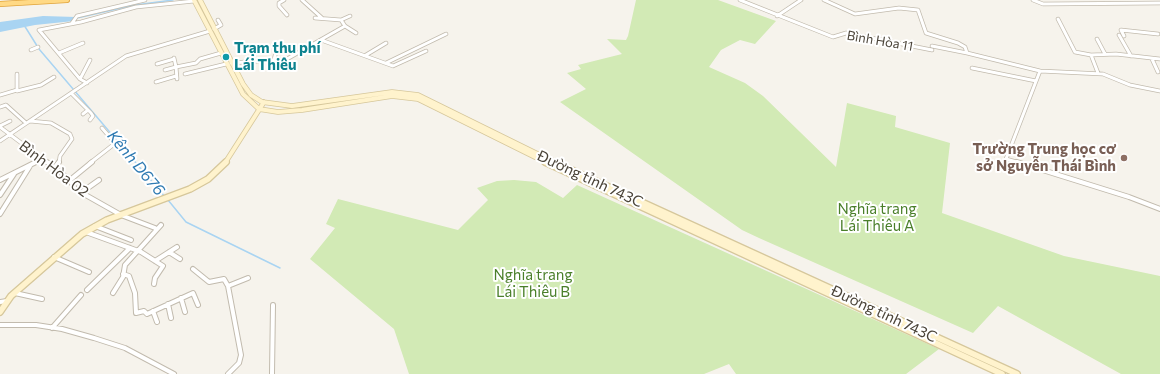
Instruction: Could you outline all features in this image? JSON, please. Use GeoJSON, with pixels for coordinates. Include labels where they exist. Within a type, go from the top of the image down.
{"type":"FeatureCollection","features":[{"type":"Feature","properties":{"kind":"highway"},"geometry":{"type":"LineString","coordinates":[[0,4],[68,0]]}},
{"type":"Feature","properties":{"kind":"main road","name":"Đường tỉnh 743C"},"geometry":{"type":"LineString","coordinates":[[194,0],[213,30],[221,54],[251,94],[264,102],[283,106],[303,106],[392,92],[418,95],[538,157]]}},
{"type":"Feature","properties":{"kind":"main road","name":"Đường tỉnh 743C"},"geometry":{"type":"LineString","coordinates":[[200,0],[247,100],[259,109],[278,112],[392,96],[410,98],[438,108],[538,157],[764,262],[1016,374]]}},
{"type":"Feature","properties":{"kind":"main road"},"geometry":{"type":"LineString","coordinates":[[0,312],[15,293],[54,257],[95,226],[153,202],[190,189],[208,178],[224,165],[264,102]]}},
{"type":"Feature","properties":{"kind":"main road","name":"Đường tỉnh 743C"},"geometry":{"type":"LineString","coordinates":[[813,284],[1002,374]]}},
{"type":"Feature","properties":{"kind":"street"},"geometry":{"type":"LineString","coordinates":[[72,24],[77,16],[135,1],[145,0]]}},
{"type":"Feature","properties":{"kind":"street"},"geometry":{"type":"LineString","coordinates":[[85,84],[39,30],[72,24],[136,7],[194,0]]}},
{"type":"Feature","properties":{"kind":"street"},"geometry":{"type":"LineString","coordinates":[[284,0],[279,3],[279,6],[287,15]]}},
{"type":"Feature","properties":{"kind":"street"},"geometry":{"type":"LineString","coordinates":[[302,0],[322,18]]}},
{"type":"Feature","properties":{"kind":"street","name":"Bình Hòa 11"},"geometry":{"type":"LineString","coordinates":[[740,0],[776,16],[833,37],[846,33],[932,50]]}},
{"type":"Feature","properties":{"kind":"street"},"geometry":{"type":"LineString","coordinates":[[776,16],[801,0]]}},
{"type":"Feature","properties":{"kind":"street"},"geometry":{"type":"LineString","coordinates":[[824,0],[855,14],[898,8],[918,10],[926,33],[931,36],[958,43],[965,47],[967,53]]}},
{"type":"Feature","properties":{"kind":"street"},"geometry":{"type":"LineString","coordinates":[[1034,0],[1043,4],[1160,3]]}},
{"type":"Feature","properties":{"kind":"street"},"geometry":{"type":"LineString","coordinates":[[1098,0],[1101,4]]}},
{"type":"Feature","properties":{"kind":"street"},"geometry":{"type":"LineString","coordinates":[[135,1],[136,7]]}},
{"type":"Feature","properties":{"kind":"street"},"geometry":{"type":"LineString","coordinates":[[315,18],[341,20],[350,16]]}},
{"type":"Feature","properties":{"kind":"street"},"geometry":{"type":"LineString","coordinates":[[1058,19],[1075,52],[1091,55],[1105,54],[1160,59]]}},
{"type":"Feature","properties":{"kind":"street"},"geometry":{"type":"LineString","coordinates":[[0,141],[126,56],[213,30],[221,26],[218,20]]}},
{"type":"Feature","properties":{"kind":"street"},"geometry":{"type":"LineString","coordinates":[[341,20],[345,26],[356,33]]}},
{"type":"Feature","properties":{"kind":"street"},"geometry":{"type":"LineString","coordinates":[[185,74],[229,64],[291,58],[345,26]]}},
{"type":"Feature","properties":{"kind":"street"},"geometry":{"type":"LineString","coordinates":[[1131,56],[1119,35],[1124,36],[1121,30],[1158,34]]}},
{"type":"Feature","properties":{"kind":"street"},"geometry":{"type":"LineString","coordinates":[[386,63],[446,34]]}},
{"type":"Feature","properties":{"kind":"street"},"geometry":{"type":"LineString","coordinates":[[1097,39],[1105,54]]}},
{"type":"Feature","properties":{"kind":"street"},"geometry":{"type":"LineString","coordinates":[[321,40],[393,66],[426,51]]}},
{"type":"Feature","properties":{"kind":"street"},"geometry":{"type":"LineString","coordinates":[[45,44],[49,42]]}},
{"type":"Feature","properties":{"kind":"street"},"geometry":{"type":"LineString","coordinates":[[59,53],[83,43]]}},
{"type":"Feature","properties":{"kind":"street"},"geometry":{"type":"LineString","coordinates":[[366,55],[386,43]]}},
{"type":"Feature","properties":{"kind":"street"},"geometry":{"type":"LineString","coordinates":[[932,46],[1040,71],[1098,73],[1130,85],[1160,91]]}},
{"type":"Feature","properties":{"kind":"street"},"geometry":{"type":"LineString","coordinates":[[31,50],[38,47]]}},
{"type":"Feature","properties":{"kind":"street"},"geometry":{"type":"LineString","coordinates":[[274,60],[277,47]]}},
{"type":"Feature","properties":{"kind":"street"},"geometry":{"type":"LineString","coordinates":[[165,70],[196,63],[200,59],[221,54]]}},
{"type":"Feature","properties":{"kind":"street"},"geometry":{"type":"LineString","coordinates":[[1091,55],[1098,73]]}},
{"type":"Feature","properties":{"kind":"street"},"geometry":{"type":"LineString","coordinates":[[156,82],[177,77],[174,58],[157,64]]}},
{"type":"Feature","properties":{"kind":"street"},"geometry":{"type":"LineString","coordinates":[[1152,59],[1158,72]]}},
{"type":"Feature","properties":{"kind":"street"},"geometry":{"type":"LineString","coordinates":[[80,79],[90,60]]}},
{"type":"Feature","properties":{"kind":"street"},"geometry":{"type":"LineString","coordinates":[[972,68],[1036,81]]}},
{"type":"Feature","properties":{"kind":"street"},"geometry":{"type":"LineString","coordinates":[[1040,71],[1006,159],[1123,195],[1160,209]]}},
{"type":"Feature","properties":{"kind":"street"},"geometry":{"type":"LineString","coordinates":[[17,74],[17,90]]}},
{"type":"Feature","properties":{"kind":"street"},"geometry":{"type":"LineString","coordinates":[[0,95],[41,85],[54,77]]}},
{"type":"Feature","properties":{"kind":"street"},"geometry":{"type":"LineString","coordinates":[[72,92],[93,116],[90,120]]}},
{"type":"Feature","properties":{"kind":"street"},"geometry":{"type":"LineString","coordinates":[[0,107],[6,105],[26,123]]}},
{"type":"Feature","properties":{"kind":"street"},"geometry":{"type":"LineString","coordinates":[[83,114],[88,110]]}},
{"type":"Feature","properties":{"kind":"street"},"geometry":{"type":"LineString","coordinates":[[0,126],[10,121]]}},
{"type":"Feature","properties":{"kind":"street"},"geometry":{"type":"LineString","coordinates":[[30,121],[51,123],[70,134],[72,139],[60,156],[59,164],[54,168]]}},
{"type":"Feature","properties":{"kind":"street","name":"Bình Hòa 02"},"geometry":{"type":"LineString","coordinates":[[0,126],[9,135],[70,180],[75,189],[121,215],[155,228]]}},
{"type":"Feature","properties":{"kind":"street"},"geometry":{"type":"LineString","coordinates":[[70,180],[113,145],[114,142],[112,138],[102,128]]}},
{"type":"Feature","properties":{"kind":"street"},"geometry":{"type":"LineString","coordinates":[[0,180],[43,159]]}},
{"type":"Feature","properties":{"kind":"street"},"geometry":{"type":"LineString","coordinates":[[0,214],[30,166]]}},
{"type":"Feature","properties":{"kind":"street"},"geometry":{"type":"LineString","coordinates":[[0,195],[15,173]]}},
{"type":"Feature","properties":{"kind":"street"},"geometry":{"type":"LineString","coordinates":[[82,192],[99,180]]}},
{"type":"Feature","properties":{"kind":"street"},"geometry":{"type":"LineString","coordinates":[[113,293],[124,274],[124,265],[161,225]]}},
{"type":"Feature","properties":{"kind":"street"},"geometry":{"type":"LineString","coordinates":[[95,226],[131,240]]}},
{"type":"Feature","properties":{"kind":"street"},"geometry":{"type":"LineString","coordinates":[[86,232],[130,248],[163,266],[155,278],[154,284]]}},
{"type":"Feature","properties":{"kind":"street"},"geometry":{"type":"LineString","coordinates":[[155,261],[177,247]]}},
{"type":"Feature","properties":{"kind":"street"},"geometry":{"type":"LineString","coordinates":[[87,290],[130,248]]}},
{"type":"Feature","properties":{"kind":"street"},"geometry":{"type":"LineString","coordinates":[[169,252],[180,259]]}},
{"type":"Feature","properties":{"kind":"street"},"geometry":{"type":"LineString","coordinates":[[54,257],[89,272]]}},
{"type":"Feature","properties":{"kind":"street"},"geometry":{"type":"LineString","coordinates":[[193,269],[209,282],[219,278],[224,279],[228,286],[241,355],[239,363],[228,374]]}},
{"type":"Feature","properties":{"kind":"street"},"geometry":{"type":"LineString","coordinates":[[124,274],[129,276],[135,293],[136,313],[144,311],[147,314],[193,293],[198,306]]}},
{"type":"Feature","properties":{"kind":"street"},"geometry":{"type":"LineString","coordinates":[[228,286],[248,278]]}},
{"type":"Feature","properties":{"kind":"street"},"geometry":{"type":"LineString","coordinates":[[15,293],[42,299]]}},
{"type":"Feature","properties":{"kind":"street"},"geometry":{"type":"LineString","coordinates":[[52,328],[81,295]]}},
{"type":"Feature","properties":{"kind":"street"},"geometry":{"type":"LineString","coordinates":[[181,298],[185,312]]}},
{"type":"Feature","properties":{"kind":"street"},"geometry":{"type":"LineString","coordinates":[[0,302],[8,301]]}},
{"type":"Feature","properties":{"kind":"street"},"geometry":{"type":"LineString","coordinates":[[168,304],[171,318]]}},
{"type":"Feature","properties":{"kind":"street"},"geometry":{"type":"LineString","coordinates":[[272,374],[273,305]]}},
{"type":"Feature","properties":{"kind":"street"},"geometry":{"type":"LineString","coordinates":[[153,311],[157,322]]}},
{"type":"Feature","properties":{"kind":"street"},"geometry":{"type":"LineString","coordinates":[[0,325],[52,328],[94,338],[125,348],[174,374]]}},
{"type":"Feature","properties":{"kind":"green space","name":"Nghĩa trang Lái Thiêu A"},"geometry":{"type":"Polygon","coordinates":[[[636,0],[718,0],[776,21],[755,44],[740,40],[721,50],[709,67],[745,83],[763,96],[836,167],[847,103],[896,116],[895,127],[950,143],[942,213],[1064,256],[1160,276],[1160,374],[1121,374],[998,306],[973,333],[759,238],[742,230],[560,102],[586,89],[567,73],[581,69],[578,65],[622,54],[607,39],[626,40],[636,0]]]}},
{"type":"Feature","properties":{"kind":"green space","name":"Nghĩa trang Lái Thiêu B"},"geometry":{"type":"Polygon","coordinates":[[[514,180],[536,182],[563,198],[577,185],[939,349],[906,374],[736,374],[729,364],[704,374],[409,374],[394,329],[310,259],[335,228],[326,224],[338,199],[458,230],[488,200],[477,188],[497,181],[514,180]]]}},
{"type":"Feature","properties":{"kind":"water"},"geometry":{"type":"Polygon","coordinates":[[[43,16],[76,17],[74,21],[35,25],[0,32],[0,22],[43,16]]]}},
{"type":"Feature","properties":{"kind":"waterway"},"geometry":{"type":"LineString","coordinates":[[77,18],[135,5],[173,0]]}},
{"type":"Feature","properties":{"kind":"waterway","name":"Kênh D676"},"geometry":{"type":"LineString","coordinates":[[24,25],[39,49],[165,197]]}},
{"type":"Feature","properties":{"kind":"waterway","name":"Kênh D676"},"geometry":{"type":"LineString","coordinates":[[168,200],[186,222],[280,268]]}},
{"type":"Feature","properties":{"kind":"place","name":"Trạm thu phí Lái Thiêu"},"geometry":{"type":"Point","coordinates":[226,57]}},
{"type":"Feature","properties":{"kind":"place","name":"Trường Trung học cơ sở Nguyễn Thái Bình"},"geometry":{"type":"Point","coordinates":[1124,158]}}]}
